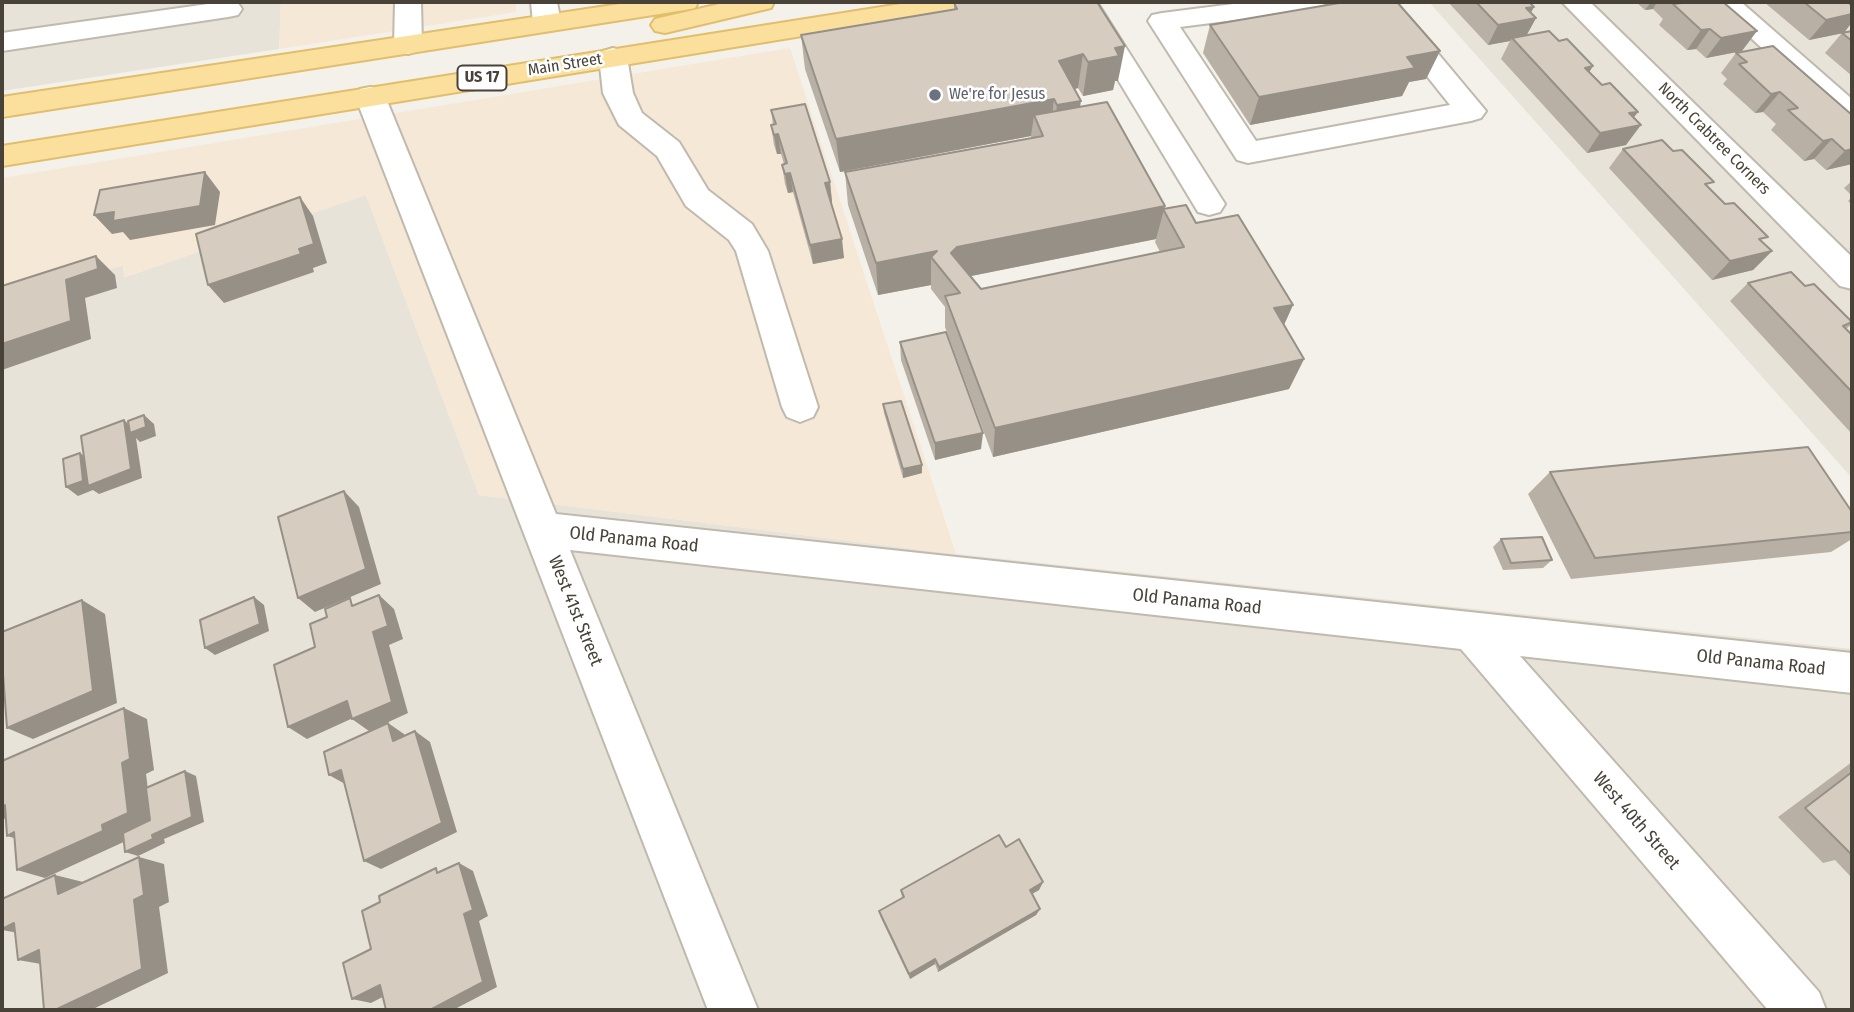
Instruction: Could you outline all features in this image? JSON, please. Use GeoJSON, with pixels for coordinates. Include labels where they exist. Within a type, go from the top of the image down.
{"type":"FeatureCollection","features":[{"type":"Feature","properties":{"kind":"main road"},"geometry":{"type":"LineString","coordinates":[[2,107],[408,45],[545,12],[685,2]]}},
{"type":"Feature","properties":{"kind":"main road"},"geometry":{"type":"LineString","coordinates":[[370,96],[395,79],[423,67],[688,21],[761,2]]}},
{"type":"Feature","properties":{"kind":"main road","name":"Main Street"},"geometry":{"type":"LineString","coordinates":[[2,156],[962,2]]}},
{"type":"Feature","properties":{"kind":"street"},"geometry":{"type":"LineString","coordinates":[[408,2],[408,45]]}},
{"type":"Feature","properties":{"kind":"street"},"geometry":{"type":"LineString","coordinates":[[1084,2],[1209,204]]}},
{"type":"Feature","properties":{"kind":"street"},"geometry":{"type":"LineString","coordinates":[[1312,2],[1157,11],[1248,153],[1471,111],[1381,2]]}},
{"type":"Feature","properties":{"kind":"street","name":"North Crabtree Corners"},"geometry":{"type":"LineString","coordinates":[[1575,2],[1852,277]]}},
{"type":"Feature","properties":{"kind":"street"},"geometry":{"type":"LineString","coordinates":[[1724,2],[1852,115]]}},
{"type":"Feature","properties":{"kind":"street"},"geometry":{"type":"LineString","coordinates":[[2,42],[228,9]]}},
{"type":"Feature","properties":{"kind":"street"},"geometry":{"type":"LineString","coordinates":[[613,57],[618,93],[629,118],[643,132],[668,149],[697,198],[741,232],[752,251],[800,407]]}},
{"type":"Feature","properties":{"kind":"street","name":"West 41st Street"},"geometry":{"type":"LineString","coordinates":[[370,96],[733,1010]]}},
{"type":"Feature","properties":{"kind":"street","name":"Old Panama Road"},"geometry":{"type":"LineString","coordinates":[[542,530],[1852,673]]}},
{"type":"Feature","properties":{"kind":"street","name":"West 40th Street"},"geometry":{"type":"LineString","coordinates":[[1472,632],[1801,1010]]}},
{"type":"Feature","properties":{"kind":"shaded area"},"geometry":{"type":"Polygon","coordinates":[[[2,2],[281,2],[279,49],[2,91],[2,2]]]}},
{"type":"Feature","properties":{"kind":"shaded area"},"geometry":{"type":"Polygon","coordinates":[[[281,2],[516,2],[516,12],[279,49],[281,2]]]}},
{"type":"Feature","properties":{"kind":"shaded area"},"geometry":{"type":"Polygon","coordinates":[[[1429,2],[1852,2],[1852,478],[1429,2]]]}},
{"type":"Feature","properties":{"kind":"shaded area"},"geometry":{"type":"Polygon","coordinates":[[[790,48],[956,554],[479,495],[366,195],[124,277],[123,265],[2,304],[2,178],[790,48]]]}},
{"type":"Feature","properties":{"kind":"shaded area"},"geometry":{"type":"Polygon","coordinates":[[[366,195],[479,495],[956,554],[1852,649],[1852,1010],[2,1010],[2,304],[123,265],[125,277],[366,195]]]}},
{"type":"Feature","properties":{"kind":"building","name":"We're for Jesus"},"geometry":{"type":"Polygon","coordinates":[[[1097,2],[1125,46],[1115,48],[1119,56],[1088,62],[1083,54],[1059,61],[1081,101],[1057,105],[1054,99],[836,139],[801,35],[957,9],[954,3],[1097,2]]]}},
{"type":"Feature","properties":{"kind":"building"},"geometry":{"type":"Polygon","coordinates":[[[1345,2],[1397,2],[1440,51],[1407,57],[1415,68],[1259,97],[1210,25],[1345,2]]]}},
{"type":"Feature","properties":{"kind":"building"},"geometry":{"type":"Polygon","coordinates":[[[1476,2],[1529,2],[1534,7],[1526,8],[1536,18],[1498,25],[1476,2]]]}},
{"type":"Feature","properties":{"kind":"building"},"geometry":{"type":"Polygon","coordinates":[[[1680,2],[1723,2],[1757,31],[1721,38],[1710,29],[1701,30],[1673,4],[1682,3],[1680,2]]]}},
{"type":"Feature","properties":{"kind":"building"},"geometry":{"type":"Polygon","coordinates":[[[1804,2],[1852,2],[1849,3],[1852,6],[1852,14],[1826,20],[1804,2]]]}},
{"type":"Feature","properties":{"kind":"building"},"geometry":{"type":"Polygon","coordinates":[[[1549,31],[1559,41],[1567,39],[1593,66],[1585,68],[1602,85],[1610,83],[1638,112],[1629,113],[1641,125],[1600,133],[1512,38],[1549,31]]]}},
{"type":"Feature","properties":{"kind":"building"},"geometry":{"type":"Polygon","coordinates":[[[1852,31],[1852,41],[1842,33],[1852,31]]]}},
{"type":"Feature","properties":{"kind":"building"},"geometry":{"type":"Polygon","coordinates":[[[1773,46],[1852,115],[1852,149],[1845,151],[1832,139],[1823,141],[1788,110],[1798,108],[1780,92],[1771,94],[1739,64],[1747,62],[1736,53],[1773,46]]]}},
{"type":"Feature","properties":{"kind":"building"},"geometry":{"type":"Polygon","coordinates":[[[1107,102],[1165,206],[957,247],[951,253],[981,289],[1184,247],[1163,209],[1186,205],[1196,223],[1238,215],[1293,305],[1274,308],[1304,359],[995,428],[945,296],[960,293],[931,257],[937,251],[876,263],[845,172],[1043,136],[1034,115],[1107,102]]]}},
{"type":"Feature","properties":{"kind":"building"},"geometry":{"type":"Polygon","coordinates":[[[805,104],[830,182],[825,183],[842,239],[810,245],[790,173],[785,174],[782,165],[787,163],[778,134],[774,135],[771,125],[776,124],[771,110],[805,104]]]}},
{"type":"Feature","properties":{"kind":"building"},"geometry":{"type":"Polygon","coordinates":[[[1662,140],[1673,151],[1682,150],[1714,182],[1705,184],[1725,204],[1734,203],[1768,237],[1759,239],[1772,251],[1730,261],[1623,149],[1662,140]]]}},
{"type":"Feature","properties":{"kind":"building"},"geometry":{"type":"Polygon","coordinates":[[[205,172],[200,206],[113,221],[114,212],[94,215],[100,190],[205,172]]]}},
{"type":"Feature","properties":{"kind":"building"},"geometry":{"type":"Polygon","coordinates":[[[300,197],[314,244],[299,249],[301,254],[208,285],[196,234],[300,197]]]}},
{"type":"Feature","properties":{"kind":"building"},"geometry":{"type":"Polygon","coordinates":[[[96,256],[98,269],[66,280],[71,321],[2,344],[2,286],[96,256]]]}},
{"type":"Feature","properties":{"kind":"building"},"geometry":{"type":"Polygon","coordinates":[[[1791,272],[1805,286],[1814,284],[1852,322],[1843,326],[1852,335],[1852,392],[1748,283],[1791,272]]]}},
{"type":"Feature","properties":{"kind":"building"},"geometry":{"type":"Polygon","coordinates":[[[946,332],[983,433],[935,443],[900,342],[946,332]]]}},
{"type":"Feature","properties":{"kind":"building"},"geometry":{"type":"Polygon","coordinates":[[[901,401],[922,465],[903,469],[883,404],[901,401]]]}},
{"type":"Feature","properties":{"kind":"building"},"geometry":{"type":"Polygon","coordinates":[[[144,415],[146,427],[130,433],[128,421],[144,415]]]}},
{"type":"Feature","properties":{"kind":"building"},"geometry":{"type":"Polygon","coordinates":[[[124,420],[131,469],[88,486],[81,436],[124,420]]]}},
{"type":"Feature","properties":{"kind":"building"},"geometry":{"type":"Polygon","coordinates":[[[1808,447],[1852,512],[1852,532],[1595,558],[1550,472],[1808,447]]]}},
{"type":"Feature","properties":{"kind":"building"},"geometry":{"type":"Polygon","coordinates":[[[80,453],[83,481],[66,487],[63,459],[80,453]]]}},
{"type":"Feature","properties":{"kind":"building"},"geometry":{"type":"Polygon","coordinates":[[[344,491],[366,569],[298,598],[278,517],[344,491]]]}},
{"type":"Feature","properties":{"kind":"building"},"geometry":{"type":"Polygon","coordinates":[[[1542,537],[1552,560],[1511,563],[1501,539],[1542,537]]]}},
{"type":"Feature","properties":{"kind":"building"},"geometry":{"type":"Polygon","coordinates":[[[379,595],[388,626],[373,632],[392,702],[352,719],[347,701],[288,727],[274,665],[315,647],[310,624],[327,617],[325,609],[350,598],[352,606],[379,595]]]}},
{"type":"Feature","properties":{"kind":"building"},"geometry":{"type":"Polygon","coordinates":[[[254,597],[260,624],[205,648],[200,620],[254,597]]]}},
{"type":"Feature","properties":{"kind":"building"},"geometry":{"type":"Polygon","coordinates":[[[82,600],[93,691],[7,728],[2,675],[2,632],[82,600]]]}},
{"type":"Feature","properties":{"kind":"building"},"geometry":{"type":"Polygon","coordinates":[[[124,708],[130,759],[122,763],[128,813],[102,825],[103,831],[17,870],[14,832],[7,836],[5,805],[2,807],[2,761],[124,708]]]}},
{"type":"Feature","properties":{"kind":"building"},"geometry":{"type":"Polygon","coordinates":[[[388,723],[393,741],[415,731],[442,823],[364,861],[341,770],[329,775],[324,752],[388,723]]]}},
{"type":"Feature","properties":{"kind":"building"},"geometry":{"type":"Polygon","coordinates":[[[185,771],[192,817],[152,835],[153,839],[125,852],[123,833],[150,820],[146,788],[185,771]]]}},
{"type":"Feature","properties":{"kind":"building"},"geometry":{"type":"Polygon","coordinates":[[[1852,772],[1852,855],[1805,808],[1852,772]]]}},
{"type":"Feature","properties":{"kind":"building"},"geometry":{"type":"Polygon","coordinates":[[[999,835],[1006,847],[1019,839],[1043,882],[1030,890],[1040,909],[939,967],[935,959],[909,974],[879,911],[904,897],[901,890],[999,835]]]}},
{"type":"Feature","properties":{"kind":"building"},"geometry":{"type":"Polygon","coordinates":[[[139,857],[144,895],[134,900],[142,969],[55,1010],[44,1010],[39,950],[18,960],[14,923],[2,929],[2,899],[55,875],[58,894],[139,857]]]}},
{"type":"Feature","properties":{"kind":"building"},"geometry":{"type":"Polygon","coordinates":[[[459,863],[473,910],[464,914],[483,982],[430,1010],[386,1010],[380,985],[352,999],[343,963],[371,949],[362,911],[380,902],[379,896],[436,868],[437,873],[459,863]]]}},
{"type":"Feature","properties":{"kind":"place","name":"We're for Jesus"},"geometry":{"type":"Point","coordinates":[935,95]}}]}
